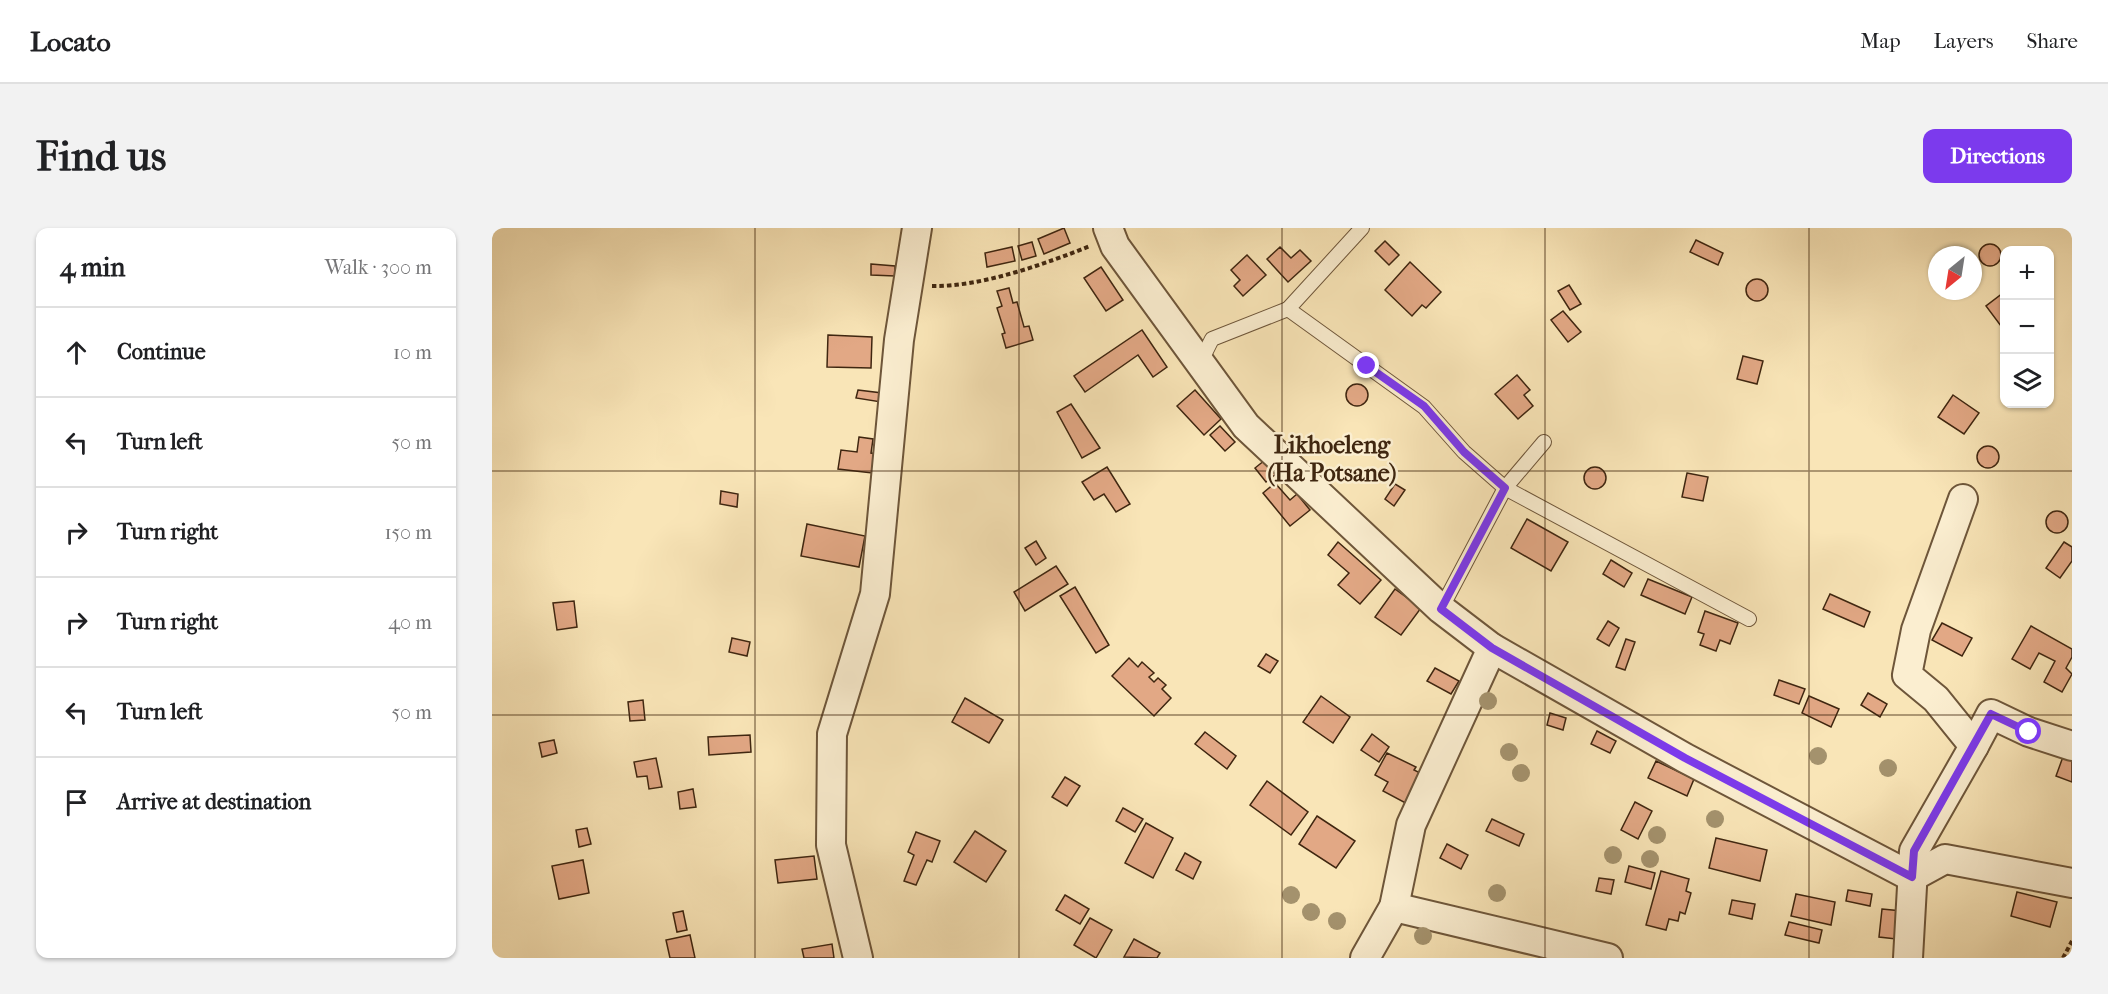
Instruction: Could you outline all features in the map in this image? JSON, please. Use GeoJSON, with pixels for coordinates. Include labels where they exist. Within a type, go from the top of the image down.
{"type":"FeatureCollection","features":[{"type":"Feature","properties":{"kind":"street"},"geometry":{"type":"LineString","coordinates":[[858,958],[831,845],[832,734],[875,594],[899,340],[917,228]]}},
{"type":"Feature","properties":{"kind":"street"},"geometry":{"type":"LineString","coordinates":[[1109,232],[1115,246],[1246,426],[1441,609],[1492,648],[1685,758],[1912,877]]}},
{"type":"Feature","properties":{"kind":"street"},"geometry":{"type":"LineString","coordinates":[[1963,499],[1916,630],[1907,675],[1936,699],[1974,746]]}},
{"type":"Feature","properties":{"kind":"street"},"geometry":{"type":"LineString","coordinates":[[1365,958],[1394,907],[1411,825],[1492,648]]}},
{"type":"Feature","properties":{"kind":"street"},"geometry":{"type":"LineString","coordinates":[[1908,958],[1914,851],[1991,714],[2029,732],[2072,746]]}},
{"type":"Feature","properties":{"kind":"street"},"geometry":{"type":"LineString","coordinates":[[1912,877],[1945,859],[2072,883]]}},
{"type":"Feature","properties":{"kind":"street"},"geometry":{"type":"LineString","coordinates":[[1394,907],[1608,958]]}},
{"type":"Feature","properties":{"kind":"lane"},"geometry":{"type":"LineString","coordinates":[[1200,363],[1212,339],[1288,309],[1362,228]]}},
{"type":"Feature","properties":{"kind":"lane"},"geometry":{"type":"LineString","coordinates":[[1288,309],[1424,406],[1464,452],[1505,488],[1749,619]]}},
{"type":"Feature","properties":{"kind":"lane"},"geometry":{"type":"LineString","coordinates":[[1441,609],[1505,488],[1544,442]]}},
{"type":"Feature","properties":{"kind":"path"},"geometry":{"type":"LineString","coordinates":[[907,285],[944,286],[994,276],[1063,256],[1109,232]]}},
{"type":"Feature","properties":{"kind":"path"},"geometry":{"type":"LineString","coordinates":[[2063,958],[2072,941]]}},
{"type":"Feature","properties":{"kind":"building"},"geometry":{"type":"Polygon","coordinates":[[[1064,228],[1070,243],[1044,254],[1038,239],[1064,228]]]}},
{"type":"Feature","properties":{"kind":"building"},"geometry":{"type":"Polygon","coordinates":[[[1696,240],[1723,253],[1718,265],[1690,252],[1696,240]]]}},
{"type":"Feature","properties":{"kind":"building"},"geometry":{"type":"Polygon","coordinates":[[[1385,241],[1399,255],[1389,265],[1375,251],[1385,241]]]}},
{"type":"Feature","properties":{"kind":"building"},"geometry":{"type":"Polygon","coordinates":[[[1032,242],[1036,256],[1022,260],[1018,246],[1032,242]]]}},
{"type":"Feature","properties":{"kind":"building"},"geometry":{"type":"Polygon","coordinates":[[[1990,244],[1998,247],[2000,259],[1998,263],[1990,266],[1982,263],[1982,247],[1990,244]]]}},
{"type":"Feature","properties":{"kind":"building"},"geometry":{"type":"Polygon","coordinates":[[[1012,247],[1015,261],[987,267],[985,253],[1012,247]]]}},
{"type":"Feature","properties":{"kind":"building"},"geometry":{"type":"Polygon","coordinates":[[[1280,247],[1291,258],[1300,250],[1311,261],[1288,282],[1267,259],[1280,247]]]}},
{"type":"Feature","properties":{"kind":"building"},"geometry":{"type":"Polygon","coordinates":[[[1247,255],[1266,275],[1243,296],[1234,286],[1240,280],[1231,270],[1247,255]]]}},
{"type":"Feature","properties":{"kind":"building"},"geometry":{"type":"Polygon","coordinates":[[[1410,262],[1441,292],[1426,308],[1422,305],[1412,316],[1385,290],[1410,262]]]}},
{"type":"Feature","properties":{"kind":"building"},"geometry":{"type":"Polygon","coordinates":[[[871,264],[895,266],[895,276],[871,275],[871,264]]]}},
{"type":"Feature","properties":{"kind":"building"},"geometry":{"type":"Polygon","coordinates":[[[1101,267],[1123,300],[1106,311],[1084,278],[1101,267]]]}},
{"type":"Feature","properties":{"kind":"building"},"geometry":{"type":"Polygon","coordinates":[[[1757,279],[1765,282],[1768,290],[1765,298],[1757,301],[1749,298],[1746,290],[1749,282],[1757,279]]]}},
{"type":"Feature","properties":{"kind":"building"},"geometry":{"type":"Polygon","coordinates":[[[1569,285],[1581,304],[1570,310],[1558,291],[1569,285]]]}},
{"type":"Feature","properties":{"kind":"building"},"geometry":{"type":"Polygon","coordinates":[[[1009,288],[1013,303],[1017,302],[1024,327],[1029,326],[1033,340],[1006,348],[1002,334],[1005,333],[997,308],[1002,306],[997,291],[1009,288]]]}},
{"type":"Feature","properties":{"kind":"building"},"geometry":{"type":"Polygon","coordinates":[[[2000,295],[2000,325],[1986,306],[2000,295]]]}},
{"type":"Feature","properties":{"kind":"building"},"geometry":{"type":"Polygon","coordinates":[[[1563,311],[1581,332],[1568,342],[1551,320],[1563,311]]]}},
{"type":"Feature","properties":{"kind":"building"},"geometry":{"type":"Polygon","coordinates":[[[1142,330],[1167,367],[1153,377],[1138,355],[1085,392],[1074,376],[1142,330]]]}},
{"type":"Feature","properties":{"kind":"building"},"geometry":{"type":"Polygon","coordinates":[[[828,335],[872,337],[871,368],[827,367],[828,335]]]}},
{"type":"Feature","properties":{"kind":"building"},"geometry":{"type":"Polygon","coordinates":[[[1743,356],[1763,361],[1757,384],[1737,379],[1743,356]]]}},
{"type":"Feature","properties":{"kind":"building"},"geometry":{"type":"Polygon","coordinates":[[[1517,375],[1530,390],[1524,395],[1533,406],[1518,419],[1495,394],[1517,375]]]}},
{"type":"Feature","properties":{"kind":"building"},"geometry":{"type":"Polygon","coordinates":[[[1357,384],[1365,387],[1368,395],[1365,403],[1357,406],[1349,403],[1346,395],[1349,387],[1357,384]]]}},
{"type":"Feature","properties":{"kind":"building"},"geometry":{"type":"Polygon","coordinates":[[[858,390],[882,393],[881,402],[856,398],[858,390]]]}},
{"type":"Feature","properties":{"kind":"building"},"geometry":{"type":"Polygon","coordinates":[[[1195,390],[1221,419],[1204,435],[1177,406],[1195,390]]]}},
{"type":"Feature","properties":{"kind":"building"},"geometry":{"type":"Polygon","coordinates":[[[1953,395],[1979,413],[1964,434],[1938,417],[1953,395]]]}},
{"type":"Feature","properties":{"kind":"building"},"geometry":{"type":"Polygon","coordinates":[[[1071,404],[1100,448],[1082,458],[1057,412],[1071,404]]]}},
{"type":"Feature","properties":{"kind":"building"},"geometry":{"type":"Polygon","coordinates":[[[1220,426],[1235,442],[1225,451],[1210,435],[1220,426]]]}},
{"type":"Feature","properties":{"kind":"building"},"geometry":{"type":"Polygon","coordinates":[[[859,437],[873,439],[871,453],[884,455],[881,474],[838,469],[841,450],[857,452],[859,437]]]}},
{"type":"Feature","properties":{"kind":"building"},"geometry":{"type":"Polygon","coordinates":[[[1988,446],[1996,449],[1999,457],[1996,465],[1988,468],[1980,465],[1977,457],[1980,449],[1988,446]]]}},
{"type":"Feature","properties":{"kind":"building"},"geometry":{"type":"Polygon","coordinates":[[[1265,460],[1276,474],[1266,482],[1255,468],[1265,460]]]}},
{"type":"Feature","properties":{"kind":"building"},"geometry":{"type":"Polygon","coordinates":[[[1107,467],[1130,504],[1116,512],[1104,494],[1094,500],[1082,482],[1107,467]]]}},
{"type":"Feature","properties":{"kind":"building"},"geometry":{"type":"Polygon","coordinates":[[[1595,467],[1603,470],[1606,478],[1603,486],[1595,489],[1587,486],[1584,478],[1587,470],[1595,467]]]}},
{"type":"Feature","properties":{"kind":"building"},"geometry":{"type":"Polygon","coordinates":[[[1687,473],[1708,477],[1703,501],[1682,497],[1687,473]]]}},
{"type":"Feature","properties":{"kind":"building"},"geometry":{"type":"Polygon","coordinates":[[[1275,483],[1290,500],[1297,494],[1310,510],[1290,526],[1263,493],[1275,483]]]}},
{"type":"Feature","properties":{"kind":"building"},"geometry":{"type":"Polygon","coordinates":[[[1395,484],[1405,490],[1394,506],[1385,499],[1395,484]]]}},
{"type":"Feature","properties":{"kind":"building"},"geometry":{"type":"Polygon","coordinates":[[[721,491],[738,494],[737,507],[720,504],[721,491]]]}},
{"type":"Feature","properties":{"kind":"building"},"geometry":{"type":"Polygon","coordinates":[[[2057,511],[2065,514],[2068,522],[2065,530],[2057,533],[2049,530],[2046,522],[2049,514],[2057,511]]]}},
{"type":"Feature","properties":{"kind":"building"},"geometry":{"type":"Polygon","coordinates":[[[1527,519],[1568,542],[1551,571],[1511,548],[1527,519]]]}},
{"type":"Feature","properties":{"kind":"building"},"geometry":{"type":"Polygon","coordinates":[[[807,524],[865,536],[859,567],[801,556],[807,524]]]}},
{"type":"Feature","properties":{"kind":"building"},"geometry":{"type":"Polygon","coordinates":[[[1036,541],[1046,558],[1036,565],[1025,548],[1036,541]]]}},
{"type":"Feature","properties":{"kind":"building"},"geometry":{"type":"Polygon","coordinates":[[[1338,542],[1381,580],[1360,604],[1338,585],[1349,573],[1328,555],[1338,542]]]}},
{"type":"Feature","properties":{"kind":"building"},"geometry":{"type":"Polygon","coordinates":[[[2064,542],[2072,547],[2072,561],[2060,578],[2046,568],[2064,542]]]}},
{"type":"Feature","properties":{"kind":"building"},"geometry":{"type":"Polygon","coordinates":[[[1611,560],[1632,573],[1624,587],[1603,574],[1611,560]]]}},
{"type":"Feature","properties":{"kind":"building"},"geometry":{"type":"Polygon","coordinates":[[[1056,566],[1068,584],[1025,611],[1014,592],[1056,566]]]}},
{"type":"Feature","properties":{"kind":"building"},"geometry":{"type":"Polygon","coordinates":[[[1648,579],[1692,597],[1685,614],[1641,595],[1648,579]]]}},
{"type":"Feature","properties":{"kind":"building"},"geometry":{"type":"Polygon","coordinates":[[[1075,587],[1109,645],[1096,653],[1060,596],[1075,587]]]}},
{"type":"Feature","properties":{"kind":"building"},"geometry":{"type":"Polygon","coordinates":[[[1395,589],[1421,608],[1401,635],[1375,617],[1395,589]]]}},
{"type":"Feature","properties":{"kind":"building"},"geometry":{"type":"Polygon","coordinates":[[[1830,594],[1870,612],[1864,627],[1823,609],[1830,594]]]}},
{"type":"Feature","properties":{"kind":"building"},"geometry":{"type":"Polygon","coordinates":[[[574,601],[577,627],[557,630],[553,603],[574,601]]]}},
{"type":"Feature","properties":{"kind":"building"},"geometry":{"type":"Polygon","coordinates":[[[1705,611],[1738,623],[1730,644],[1720,640],[1716,651],[1700,645],[1704,634],[1698,632],[1705,611]]]}},
{"type":"Feature","properties":{"kind":"building"},"geometry":{"type":"Polygon","coordinates":[[[1608,621],[1619,628],[1609,646],[1597,639],[1608,621]]]}},
{"type":"Feature","properties":{"kind":"building"},"geometry":{"type":"Polygon","coordinates":[[[1942,623],[1972,638],[1962,656],[1932,640],[1942,623]]]}},
{"type":"Feature","properties":{"kind":"building"},"geometry":{"type":"Polygon","coordinates":[[[2031,626],[2072,649],[2072,657],[2066,668],[2072,674],[2062,692],[2044,682],[2055,661],[2039,653],[2030,669],[2012,659],[2031,626]]]}},
{"type":"Feature","properties":{"kind":"building"},"geometry":{"type":"Polygon","coordinates":[[[732,638],[750,642],[747,656],[729,652],[732,638]]]}},
{"type":"Feature","properties":{"kind":"building"},"geometry":{"type":"Polygon","coordinates":[[[1626,639],[1635,642],[1625,670],[1616,667],[1626,639]]]}},
{"type":"Feature","properties":{"kind":"building"},"geometry":{"type":"Polygon","coordinates":[[[1266,654],[1278,661],[1270,673],[1258,666],[1266,654]]]}},
{"type":"Feature","properties":{"kind":"building"},"geometry":{"type":"Polygon","coordinates":[[[1129,658],[1138,667],[1142,662],[1154,673],[1149,677],[1154,682],[1158,678],[1166,685],[1162,689],[1171,698],[1154,716],[1112,676],[1129,658]]]}},
{"type":"Feature","properties":{"kind":"building"},"geometry":{"type":"Polygon","coordinates":[[[1435,668],[1459,681],[1451,694],[1427,681],[1435,668]]]}},
{"type":"Feature","properties":{"kind":"building"},"geometry":{"type":"Polygon","coordinates":[[[1779,680],[1805,689],[1799,704],[1774,695],[1779,680]]]}},
{"type":"Feature","properties":{"kind":"building"},"geometry":{"type":"Polygon","coordinates":[[[1868,693],[1887,704],[1880,717],[1861,705],[1868,693]]]}},
{"type":"Feature","properties":{"kind":"building"},"geometry":{"type":"Polygon","coordinates":[[[1321,696],[1350,717],[1333,743],[1303,722],[1321,696]]]}},
{"type":"Feature","properties":{"kind":"building"},"geometry":{"type":"Polygon","coordinates":[[[1809,696],[1839,709],[1831,727],[1802,713],[1809,696]]]}},
{"type":"Feature","properties":{"kind":"building"},"geometry":{"type":"Polygon","coordinates":[[[965,698],[1003,720],[989,743],[952,722],[965,698]]]}},
{"type":"Feature","properties":{"kind":"building"},"geometry":{"type":"Polygon","coordinates":[[[643,700],[645,720],[630,721],[628,702],[643,700]]]}},
{"type":"Feature","properties":{"kind":"building"},"geometry":{"type":"Polygon","coordinates":[[[1550,713],[1566,718],[1563,730],[1547,725],[1550,713]]]}},
{"type":"Feature","properties":{"kind":"building"},"geometry":{"type":"Polygon","coordinates":[[[1597,731],[1616,741],[1610,753],[1591,744],[1597,731]]]}},
{"type":"Feature","properties":{"kind":"building"},"geometry":{"type":"Polygon","coordinates":[[[1205,732],[1236,756],[1227,769],[1195,744],[1205,732]]]}},
{"type":"Feature","properties":{"kind":"building"},"geometry":{"type":"Polygon","coordinates":[[[1372,734],[1389,747],[1379,762],[1361,750],[1372,734]]]}},
{"type":"Feature","properties":{"kind":"building"},"geometry":{"type":"Polygon","coordinates":[[[750,735],[751,752],[709,755],[708,737],[750,735]]]}},
{"type":"Feature","properties":{"kind":"building"},"geometry":{"type":"Polygon","coordinates":[[[554,740],[557,753],[542,757],[539,743],[554,740]]]}},
{"type":"Feature","properties":{"kind":"building"},"geometry":{"type":"Polygon","coordinates":[[[1387,753],[1416,767],[1414,770],[1428,777],[1413,807],[1383,791],[1388,782],[1375,775],[1387,753]]]}},
{"type":"Feature","properties":{"kind":"building"},"geometry":{"type":"Polygon","coordinates":[[[2064,754],[2072,757],[2072,782],[2056,776],[2064,754]]]}},
{"type":"Feature","properties":{"kind":"building"},"geometry":{"type":"Polygon","coordinates":[[[656,758],[662,787],[649,789],[647,776],[637,777],[634,762],[656,758]]]}},
{"type":"Feature","properties":{"kind":"building"},"geometry":{"type":"Polygon","coordinates":[[[1656,761],[1694,779],[1687,796],[1648,778],[1656,761]]]}},
{"type":"Feature","properties":{"kind":"building"},"geometry":{"type":"Polygon","coordinates":[[[1065,777],[1080,786],[1067,806],[1052,797],[1065,777]]]}},
{"type":"Feature","properties":{"kind":"building"},"geometry":{"type":"Polygon","coordinates":[[[1267,781],[1308,812],[1291,835],[1250,805],[1267,781]]]}},
{"type":"Feature","properties":{"kind":"building"},"geometry":{"type":"Polygon","coordinates":[[[693,789],[696,807],[680,809],[678,792],[693,789]]]}},
{"type":"Feature","properties":{"kind":"building"},"geometry":{"type":"Polygon","coordinates":[[[1635,802],[1652,811],[1638,839],[1621,830],[1635,802]]]}},
{"type":"Feature","properties":{"kind":"building"},"geometry":{"type":"Polygon","coordinates":[[[1123,808],[1143,819],[1135,832],[1116,821],[1123,808]]]}},
{"type":"Feature","properties":{"kind":"building"},"geometry":{"type":"Polygon","coordinates":[[[1317,816],[1355,841],[1336,868],[1299,844],[1317,816]]]}},
{"type":"Feature","properties":{"kind":"building"},"geometry":{"type":"Polygon","coordinates":[[[1492,819],[1524,834],[1519,846],[1486,831],[1492,819]]]}},
{"type":"Feature","properties":{"kind":"building"},"geometry":{"type":"Polygon","coordinates":[[[1146,823],[1173,838],[1153,878],[1125,863],[1146,823]]]}},
{"type":"Feature","properties":{"kind":"building"},"geometry":{"type":"Polygon","coordinates":[[[587,828],[591,844],[579,847],[576,830],[587,828]]]}},
{"type":"Feature","properties":{"kind":"building"},"geometry":{"type":"Polygon","coordinates":[[[975,831],[1006,851],[986,882],[954,862],[975,831]]]}},
{"type":"Feature","properties":{"kind":"building"},"geometry":{"type":"Polygon","coordinates":[[[916,832],[940,841],[932,862],[927,860],[916,885],[904,881],[914,855],[908,852],[916,832]]]}},
{"type":"Feature","properties":{"kind":"building"},"geometry":{"type":"Polygon","coordinates":[[[1716,838],[1767,850],[1760,881],[1709,868],[1716,838]]]}},
{"type":"Feature","properties":{"kind":"building"},"geometry":{"type":"Polygon","coordinates":[[[1447,844],[1468,855],[1461,869],[1440,858],[1447,844]]]}},
{"type":"Feature","properties":{"kind":"building"},"geometry":{"type":"Polygon","coordinates":[[[1185,853],[1201,862],[1193,879],[1176,870],[1185,853]]]}},
{"type":"Feature","properties":{"kind":"building"},"geometry":{"type":"Polygon","coordinates":[[[814,856],[817,879],[778,883],[775,860],[814,856]]]}},
{"type":"Feature","properties":{"kind":"building"},"geometry":{"type":"Polygon","coordinates":[[[583,860],[589,893],[559,899],[552,866],[583,860]]]}},
{"type":"Feature","properties":{"kind":"building"},"geometry":{"type":"Polygon","coordinates":[[[1629,866],[1655,873],[1651,889],[1625,882],[1629,866]]]}},
{"type":"Feature","properties":{"kind":"building"},"geometry":{"type":"Polygon","coordinates":[[[1661,871],[1689,879],[1686,891],[1691,893],[1685,914],[1680,912],[1678,921],[1669,919],[1666,930],[1646,925],[1661,871]]]}},
{"type":"Feature","properties":{"kind":"building"},"geometry":{"type":"Polygon","coordinates":[[[1599,878],[1614,880],[1611,894],[1596,891],[1599,878]]]}},
{"type":"Feature","properties":{"kind":"building"},"geometry":{"type":"Polygon","coordinates":[[[1848,890],[1872,894],[1870,906],[1846,901],[1848,890]]]}},
{"type":"Feature","properties":{"kind":"building"},"geometry":{"type":"Polygon","coordinates":[[[2017,892],[2057,902],[2050,927],[2011,916],[2017,892]]]}},
{"type":"Feature","properties":{"kind":"building"},"geometry":{"type":"Polygon","coordinates":[[[1796,894],[1835,902],[1831,925],[1791,916],[1796,894]]]}},
{"type":"Feature","properties":{"kind":"building"},"geometry":{"type":"Polygon","coordinates":[[[1065,895],[1089,909],[1080,924],[1056,910],[1065,895]]]}},
{"type":"Feature","properties":{"kind":"building"},"geometry":{"type":"Polygon","coordinates":[[[1732,900],[1755,904],[1752,919],[1729,914],[1732,900]]]}},
{"type":"Feature","properties":{"kind":"building"},"geometry":{"type":"Polygon","coordinates":[[[1882,909],[1902,911],[1905,940],[1879,937],[1882,909]]]}},
{"type":"Feature","properties":{"kind":"building"},"geometry":{"type":"Polygon","coordinates":[[[683,911],[687,930],[677,932],[673,913],[683,911]]]}},
{"type":"Feature","properties":{"kind":"building"},"geometry":{"type":"Polygon","coordinates":[[[1090,918],[1112,930],[1096,958],[1074,945],[1090,918]]]}},
{"type":"Feature","properties":{"kind":"building"},"geometry":{"type":"Polygon","coordinates":[[[1789,922],[1822,930],[1819,943],[1785,935],[1789,922]]]}},
{"type":"Feature","properties":{"kind":"building"},"geometry":{"type":"Polygon","coordinates":[[[690,935],[695,958],[670,958],[666,940],[690,935]]]}},
{"type":"Feature","properties":{"kind":"building"},"geometry":{"type":"Polygon","coordinates":[[[1134,939],[1160,953],[1157,958],[1124,957],[1134,939]]]}},
{"type":"Feature","properties":{"kind":"building"},"geometry":{"type":"Polygon","coordinates":[[[832,944],[834,958],[804,958],[802,949],[832,944]]]}},
{"type":"Feature","properties":{"kind":"district","name":"Likhoeleng (Ha Potsane)"},"geometry":{"type":"Point","coordinates":[1332,459]}},
{"type":"Feature","properties":{"kind":"route"},"geometry":{"type":"LineString","coordinates":[[1367,366],[1424,406],[1464,452],[1505,488],[1441,609],[1492,648],[1685,758],[1912,877],[1914,851],[1991,714],[2029,732]]}}]}
